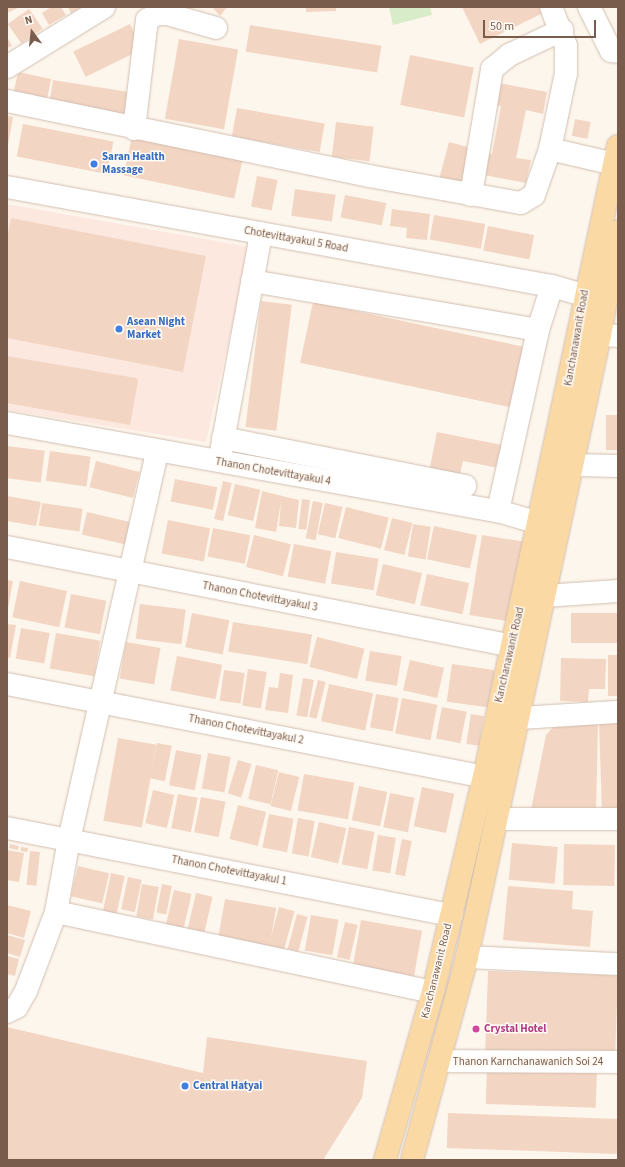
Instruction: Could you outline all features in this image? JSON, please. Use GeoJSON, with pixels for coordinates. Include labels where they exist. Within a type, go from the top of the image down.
{"type":"FeatureCollection","features":[{"type":"Feature","properties":{"kind":"main road","name":"Kanchanawanit Road"},"geometry":{"type":"LineString","coordinates":[[412,1160],[467,957],[497,819],[494,779],[519,718],[524,647],[539,523],[567,396],[584,295],[616,155]]}},
{"type":"Feature","properties":{"kind":"main road","name":"Kanchanawanit Road"},"geometry":{"type":"LineString","coordinates":[[385,1160],[433,992],[452,915],[494,779],[524,647],[545,596],[572,465],[609,336],[618,232]]}},
{"type":"Feature","properties":{"kind":"street"},"geometry":{"type":"LineString","coordinates":[[7,67],[104,7]]}},
{"type":"Feature","properties":{"kind":"street"},"geometry":{"type":"LineString","coordinates":[[7,101],[134,129],[516,203],[530,199],[550,149],[566,72],[567,51],[562,30],[551,7]]}},
{"type":"Feature","properties":{"kind":"street"},"geometry":{"type":"LineString","coordinates":[[589,7],[611,51],[618,52]]}},
{"type":"Feature","properties":{"kind":"street"},"geometry":{"type":"LineString","coordinates":[[134,129],[147,20],[157,14],[167,14],[216,28]]}},
{"type":"Feature","properties":{"kind":"street"},"geometry":{"type":"LineString","coordinates":[[471,195],[492,69],[509,55],[562,30]]}},
{"type":"Feature","properties":{"kind":"street"},"geometry":{"type":"LineString","coordinates":[[550,149],[616,155]]}},
{"type":"Feature","properties":{"kind":"street","name":"Chotevittayakul 5 Road"},"geometry":{"type":"LineString","coordinates":[[7,187],[552,286],[584,295]]}},
{"type":"Feature","properties":{"kind":"street"},"geometry":{"type":"LineString","coordinates":[[219,463],[261,234]]}},
{"type":"Feature","properties":{"kind":"street"},"geometry":{"type":"LineString","coordinates":[[252,281],[538,330]]}},
{"type":"Feature","properties":{"kind":"street"},"geometry":{"type":"LineString","coordinates":[[498,511],[538,330],[552,286]]}},
{"type":"Feature","properties":{"kind":"street","name":"Thanon Chotevittayakul 4"},"geometry":{"type":"LineString","coordinates":[[7,423],[157,453],[498,511],[539,523]]}},
{"type":"Feature","properties":{"kind":"street"},"geometry":{"type":"LineString","coordinates":[[223,438],[465,486]]}},
{"type":"Feature","properties":{"kind":"street"},"geometry":{"type":"LineString","coordinates":[[7,1012],[17,1007],[26,991],[56,912],[69,840],[102,701],[129,571],[157,453]]}},
{"type":"Feature","properties":{"kind":"street"},"geometry":{"type":"LineString","coordinates":[[572,465],[618,466]]}},
{"type":"Feature","properties":{"kind":"street","name":"Thanon Chotevittayakul 3"},"geometry":{"type":"LineString","coordinates":[[7,547],[524,647]]}},
{"type":"Feature","properties":{"kind":"street"},"geometry":{"type":"LineString","coordinates":[[545,596],[618,591]]}},
{"type":"Feature","properties":{"kind":"street","name":"Thanon Chotevittayakul 2"},"geometry":{"type":"LineString","coordinates":[[7,684],[102,701],[494,779]]}},
{"type":"Feature","properties":{"kind":"street"},"geometry":{"type":"LineString","coordinates":[[519,718],[618,712]]}},
{"type":"Feature","properties":{"kind":"street"},"geometry":{"type":"LineString","coordinates":[[497,819],[618,819]]}},
{"type":"Feature","properties":{"kind":"street","name":"Thanon Chotevittayakul 1"},"geometry":{"type":"LineString","coordinates":[[7,828],[452,915]]}},
{"type":"Feature","properties":{"kind":"street"},"geometry":{"type":"LineString","coordinates":[[56,912],[433,992]]}},
{"type":"Feature","properties":{"kind":"street"},"geometry":{"type":"LineString","coordinates":[[467,957],[618,964]]}},
{"type":"Feature","properties":{"kind":"street","name":"Thanon Karnchanawanich Soi 24"},"geometry":{"type":"LineString","coordinates":[[439,1061],[618,1062]]}},
{"type":"Feature","properties":{"kind":"shaded area","name":"Asean Night Market"},"geometry":{"type":"Polygon","coordinates":[[[7,204],[250,247],[206,442],[7,410],[7,204]]]}},
{"type":"Feature","properties":{"kind":"green space"},"geometry":{"type":"Polygon","coordinates":[[[389,7],[430,7],[432,15],[393,25],[389,7]]]}},
{"type":"Feature","properties":{"kind":"building"},"geometry":{"type":"Polygon","coordinates":[[[7,7],[20,7],[7,13],[7,7]]]}},
{"type":"Feature","properties":{"kind":"building"},"geometry":{"type":"Polygon","coordinates":[[[51,7],[61,7],[66,15],[49,25],[42,13],[51,7]]]}},
{"type":"Feature","properties":{"kind":"building"},"geometry":{"type":"Polygon","coordinates":[[[68,7],[82,7],[71,13],[68,7]]]}},
{"type":"Feature","properties":{"kind":"building"},"geometry":{"type":"Polygon","coordinates":[[[212,7],[227,7],[220,16],[212,7]]]}},
{"type":"Feature","properties":{"kind":"building"},"geometry":{"type":"Polygon","coordinates":[[[306,7],[336,7],[336,11],[306,12],[306,7]]]}},
{"type":"Feature","properties":{"kind":"building"},"geometry":{"type":"Polygon","coordinates":[[[462,7],[550,7],[551,9],[480,44],[462,7]]]}},
{"type":"Feature","properties":{"kind":"building"},"geometry":{"type":"Polygon","coordinates":[[[29,9],[43,29],[21,44],[8,24],[29,9]]]}},
{"type":"Feature","properties":{"kind":"building"},"geometry":{"type":"Polygon","coordinates":[[[130,24],[142,49],[86,77],[73,52],[130,24]]]}},
{"type":"Feature","properties":{"kind":"building"},"geometry":{"type":"Polygon","coordinates":[[[250,25],[381,46],[377,72],[246,52],[250,25]]]}},
{"type":"Feature","properties":{"kind":"building"},"geometry":{"type":"Polygon","coordinates":[[[7,37],[12,46],[7,48],[7,37]]]}},
{"type":"Feature","properties":{"kind":"building"},"geometry":{"type":"Polygon","coordinates":[[[179,39],[238,49],[224,129],[165,119],[179,39]]]}},
{"type":"Feature","properties":{"kind":"building"},"geometry":{"type":"Polygon","coordinates":[[[410,55],[474,67],[464,117],[400,105],[410,55]]]}},
{"type":"Feature","properties":{"kind":"building"},"geometry":{"type":"Polygon","coordinates":[[[18,72],[51,79],[46,104],[13,96],[18,72]]]}},
{"type":"Feature","properties":{"kind":"building"},"geometry":{"type":"Polygon","coordinates":[[[53,80],[135,93],[131,116],[49,103],[53,80]]]}},
{"type":"Feature","properties":{"kind":"building"},"geometry":{"type":"Polygon","coordinates":[[[499,83],[547,92],[543,114],[526,110],[516,158],[531,160],[526,183],[479,174],[483,152],[492,154],[501,106],[494,105],[499,83]]]}},
{"type":"Feature","properties":{"kind":"building"},"geometry":{"type":"Polygon","coordinates":[[[237,108],[325,123],[320,152],[232,137],[237,108]]]}},
{"type":"Feature","properties":{"kind":"building"},"geometry":{"type":"Polygon","coordinates":[[[7,116],[13,117],[8,145],[7,144],[7,116]]]}},
{"type":"Feature","properties":{"kind":"building"},"geometry":{"type":"Polygon","coordinates":[[[575,119],[591,122],[587,139],[572,136],[575,119]]]}},
{"type":"Feature","properties":{"kind":"building"},"geometry":{"type":"Polygon","coordinates":[[[336,122],[374,127],[369,161],[332,157],[336,122]]]}},
{"type":"Feature","properties":{"kind":"building"},"geometry":{"type":"Polygon","coordinates":[[[23,124],[113,142],[107,174],[17,156],[23,124]]]}},
{"type":"Feature","properties":{"kind":"building"},"geometry":{"type":"Polygon","coordinates":[[[132,136],[243,159],[234,199],[124,175],[132,136]]]}},
{"type":"Feature","properties":{"kind":"building"},"geometry":{"type":"Polygon","coordinates":[[[449,142],[476,149],[466,185],[439,178],[449,142]]]}},
{"type":"Feature","properties":{"kind":"building"},"geometry":{"type":"Polygon","coordinates":[[[257,176],[278,180],[272,210],[251,206],[257,176]]]}},
{"type":"Feature","properties":{"kind":"building"},"geometry":{"type":"Polygon","coordinates":[[[295,189],[336,195],[332,221],[291,216],[295,189]]]}},
{"type":"Feature","properties":{"kind":"building"},"geometry":{"type":"Polygon","coordinates":[[[345,195],[386,203],[382,226],[341,218],[345,195]]]}},
{"type":"Feature","properties":{"kind":"building"},"geometry":{"type":"Polygon","coordinates":[[[392,209],[430,214],[427,240],[406,238],[407,228],[390,226],[392,209]]]}},
{"type":"Feature","properties":{"kind":"building"},"geometry":{"type":"Polygon","coordinates":[[[434,215],[485,224],[481,249],[430,240],[434,215]]]}},
{"type":"Feature","properties":{"kind":"building"},"geometry":{"type":"Polygon","coordinates":[[[11,218],[206,256],[183,372],[7,338],[7,239],[11,218]]]}},
{"type":"Feature","properties":{"kind":"building"},"geometry":{"type":"Polygon","coordinates":[[[488,226],[534,235],[529,260],[483,251],[488,226]]]}},
{"type":"Feature","properties":{"kind":"building"},"geometry":{"type":"Polygon","coordinates":[[[261,301],[292,305],[276,431],[246,427],[261,301]]]}},
{"type":"Feature","properties":{"kind":"building"},"geometry":{"type":"Polygon","coordinates":[[[313,302],[527,348],[514,408],[300,363],[313,302]]]}},
{"type":"Feature","properties":{"kind":"building"},"geometry":{"type":"Polygon","coordinates":[[[7,356],[136,378],[138,381],[130,425],[7,403],[7,356]]]}},
{"type":"Feature","properties":{"kind":"building"},"geometry":{"type":"Polygon","coordinates":[[[606,415],[618,415],[618,450],[606,450],[606,415]]]}},
{"type":"Feature","properties":{"kind":"building"},"geometry":{"type":"Polygon","coordinates":[[[437,432],[502,445],[498,468],[463,461],[459,478],[429,472],[437,432]]]}},
{"type":"Feature","properties":{"kind":"building"},"geometry":{"type":"Polygon","coordinates":[[[7,446],[45,451],[41,482],[7,478],[7,446]]]}},
{"type":"Feature","properties":{"kind":"building"},"geometry":{"type":"Polygon","coordinates":[[[50,451],[91,457],[86,486],[46,481],[50,451]]]}},
{"type":"Feature","properties":{"kind":"building"},"geometry":{"type":"Polygon","coordinates":[[[96,461],[140,472],[133,498],[89,487],[96,461]]]}},
{"type":"Feature","properties":{"kind":"building"},"geometry":{"type":"Polygon","coordinates":[[[175,479],[217,487],[213,510],[171,502],[175,479]]]}},
{"type":"Feature","properties":{"kind":"building"},"geometry":{"type":"Polygon","coordinates":[[[223,481],[232,483],[223,521],[214,519],[223,481]]]}},
{"type":"Feature","properties":{"kind":"building"},"geometry":{"type":"Polygon","coordinates":[[[235,484],[260,490],[253,521],[228,515],[235,484]]]}},
{"type":"Feature","properties":{"kind":"building"},"geometry":{"type":"Polygon","coordinates":[[[262,491],[299,500],[296,528],[279,526],[281,502],[276,532],[255,528],[262,491]]]}},
{"type":"Feature","properties":{"kind":"building"},"geometry":{"type":"Polygon","coordinates":[[[7,496],[41,502],[36,526],[7,521],[7,496]]]}},
{"type":"Feature","properties":{"kind":"building"},"geometry":{"type":"Polygon","coordinates":[[[302,499],[310,500],[306,530],[298,529],[302,499]]]}},
{"type":"Feature","properties":{"kind":"building"},"geometry":{"type":"Polygon","coordinates":[[[313,501],[323,503],[316,540],[306,538],[313,501]]]}},
{"type":"Feature","properties":{"kind":"building"},"geometry":{"type":"Polygon","coordinates":[[[42,503],[83,509],[79,531],[39,526],[42,503]]]}},
{"type":"Feature","properties":{"kind":"building"},"geometry":{"type":"Polygon","coordinates":[[[325,503],[343,507],[335,538],[318,534],[325,503]]]}},
{"type":"Feature","properties":{"kind":"building"},"geometry":{"type":"Polygon","coordinates":[[[346,507],[389,518],[381,549],[338,538],[346,507]]]}},
{"type":"Feature","properties":{"kind":"building"},"geometry":{"type":"Polygon","coordinates":[[[87,512],[130,522],[125,544],[82,534],[87,512]]]}},
{"type":"Feature","properties":{"kind":"building"},"geometry":{"type":"Polygon","coordinates":[[[392,518],[412,523],[404,555],[384,550],[392,518]]]}},
{"type":"Feature","properties":{"kind":"building"},"geometry":{"type":"Polygon","coordinates":[[[168,520],[210,528],[204,562],[162,553],[168,520]]]}},
{"type":"Feature","properties":{"kind":"building"},"geometry":{"type":"Polygon","coordinates":[[[413,524],[431,527],[426,559],[408,557],[413,524]]]}},
{"type":"Feature","properties":{"kind":"building"},"geometry":{"type":"Polygon","coordinates":[[[434,526],[477,535],[470,568],[427,559],[434,526]]]}},
{"type":"Feature","properties":{"kind":"building"},"geometry":{"type":"Polygon","coordinates":[[[213,528],[250,535],[245,564],[207,556],[213,528]]]}},
{"type":"Feature","properties":{"kind":"building"},"geometry":{"type":"Polygon","coordinates":[[[254,535],[291,544],[283,576],[246,567],[254,535]]]}},
{"type":"Feature","properties":{"kind":"building"},"geometry":{"type":"Polygon","coordinates":[[[482,535],[525,542],[513,622],[469,615],[482,535]]]}},
{"type":"Feature","properties":{"kind":"building"},"geometry":{"type":"Polygon","coordinates":[[[294,544],[331,551],[325,584],[288,576],[294,544]]]}},
{"type":"Feature","properties":{"kind":"building"},"geometry":{"type":"Polygon","coordinates":[[[336,552],[378,559],[373,590],[331,584],[336,552]]]}},
{"type":"Feature","properties":{"kind":"building"},"geometry":{"type":"Polygon","coordinates":[[[383,564],[422,573],[415,604],[376,595],[383,564]]]}},
{"type":"Feature","properties":{"kind":"building"},"geometry":{"type":"Polygon","coordinates":[[[427,574],[469,583],[462,614],[420,605],[427,574]]]}},
{"type":"Feature","properties":{"kind":"building"},"geometry":{"type":"Polygon","coordinates":[[[7,580],[13,581],[8,608],[7,607],[7,580]]]}},
{"type":"Feature","properties":{"kind":"building"},"geometry":{"type":"Polygon","coordinates":[[[20,581],[67,591],[59,627],[12,617],[20,581]]]}},
{"type":"Feature","properties":{"kind":"building"},"geometry":{"type":"Polygon","coordinates":[[[71,594],[106,601],[100,634],[65,627],[71,594]]]}},
{"type":"Feature","properties":{"kind":"building"},"geometry":{"type":"Polygon","coordinates":[[[140,604],[186,610],[181,644],[136,639],[140,604]]]}},
{"type":"Feature","properties":{"kind":"building"},"geometry":{"type":"Polygon","coordinates":[[[192,613],[229,620],[223,655],[185,647],[192,613]]]}},
{"type":"Feature","properties":{"kind":"building"},"geometry":{"type":"Polygon","coordinates":[[[571,613],[618,613],[618,643],[571,643],[571,613]]]}},
{"type":"Feature","properties":{"kind":"building"},"geometry":{"type":"Polygon","coordinates":[[[233,622],[312,635],[307,664],[228,652],[233,622]]]}},
{"type":"Feature","properties":{"kind":"building"},"geometry":{"type":"Polygon","coordinates":[[[7,624],[16,625],[10,658],[7,657],[7,624]]]}},
{"type":"Feature","properties":{"kind":"building"},"geometry":{"type":"Polygon","coordinates":[[[21,628],[50,633],[44,664],[16,659],[21,628]]]}},
{"type":"Feature","properties":{"kind":"building"},"geometry":{"type":"Polygon","coordinates":[[[56,633],[100,641],[94,676],[50,668],[56,633]]]}},
{"type":"Feature","properties":{"kind":"building"},"geometry":{"type":"Polygon","coordinates":[[[317,637],[365,649],[357,679],[310,667],[317,637]]]}},
{"type":"Feature","properties":{"kind":"building"},"geometry":{"type":"Polygon","coordinates":[[[126,642],[160,648],[154,685],[120,678],[126,642]]]}},
{"type":"Feature","properties":{"kind":"building"},"geometry":{"type":"Polygon","coordinates":[[[370,651],[402,656],[397,686],[365,681],[370,651]]]}},
{"type":"Feature","properties":{"kind":"building"},"geometry":{"type":"Polygon","coordinates":[[[608,655],[618,655],[618,696],[608,696],[608,655]]]}},
{"type":"Feature","properties":{"kind":"building"},"geometry":{"type":"Polygon","coordinates":[[[177,656],[222,665],[215,699],[170,690],[177,656]]]}},
{"type":"Feature","properties":{"kind":"building"},"geometry":{"type":"Polygon","coordinates":[[[561,658],[606,659],[605,689],[589,689],[588,702],[560,701],[561,658]]]}},
{"type":"Feature","properties":{"kind":"building"},"geometry":{"type":"Polygon","coordinates":[[[410,660],[444,668],[437,698],[403,690],[410,660]]]}},
{"type":"Feature","properties":{"kind":"building"},"geometry":{"type":"Polygon","coordinates":[[[452,664],[495,670],[489,708],[447,702],[452,664]]]}},
{"type":"Feature","properties":{"kind":"building"},"geometry":{"type":"Polygon","coordinates":[[[248,669],[267,672],[261,709],[242,706],[248,669]]]}},
{"type":"Feature","properties":{"kind":"building"},"geometry":{"type":"Polygon","coordinates":[[[224,670],[245,673],[240,704],[220,701],[224,670]]]}},
{"type":"Feature","properties":{"kind":"building"},"geometry":{"type":"Polygon","coordinates":[[[280,673],[293,675],[288,713],[265,710],[269,687],[278,688],[280,673]]]}},
{"type":"Feature","properties":{"kind":"building"},"geometry":{"type":"Polygon","coordinates":[[[303,678],[314,680],[307,717],[296,715],[303,678]]]}},
{"type":"Feature","properties":{"kind":"building"},"geometry":{"type":"Polygon","coordinates":[[[318,680],[326,682],[317,719],[309,717],[318,680]]]}},
{"type":"Feature","properties":{"kind":"building"},"geometry":{"type":"Polygon","coordinates":[[[329,684],[373,693],[365,731],[321,721],[329,684]]]}},
{"type":"Feature","properties":{"kind":"building"},"geometry":{"type":"Polygon","coordinates":[[[376,694],[399,698],[393,731],[370,727],[376,694]]]}},
{"type":"Feature","properties":{"kind":"building"},"geometry":{"type":"Polygon","coordinates":[[[402,698],[437,705],[430,740],[395,733],[402,698]]]}},
{"type":"Feature","properties":{"kind":"building"},"geometry":{"type":"Polygon","coordinates":[[[442,707],[467,712],[460,743],[436,738],[442,707]]]}},
{"type":"Feature","properties":{"kind":"building"},"geometry":{"type":"Polygon","coordinates":[[[471,714],[484,716],[479,746],[466,744],[471,714]]]}},
{"type":"Feature","properties":{"kind":"building"},"geometry":{"type":"Polygon","coordinates":[[[598,721],[596,815],[531,810],[546,735],[554,726],[598,721]]]}},
{"type":"Feature","properties":{"kind":"building"},"geometry":{"type":"Polygon","coordinates":[[[599,722],[618,722],[618,813],[602,813],[599,722]]]}},
{"type":"Feature","properties":{"kind":"building"},"geometry":{"type":"Polygon","coordinates":[[[118,738],[156,745],[142,827],[103,821],[118,738]]]}},
{"type":"Feature","properties":{"kind":"building"},"geometry":{"type":"Polygon","coordinates":[[[157,743],[172,746],[165,781],[150,778],[157,743]]]}},
{"type":"Feature","properties":{"kind":"building"},"geometry":{"type":"Polygon","coordinates":[[[176,750],[202,755],[195,790],[169,785],[176,750]]]}},
{"type":"Feature","properties":{"kind":"building"},"geometry":{"type":"Polygon","coordinates":[[[208,753],[231,757],[224,792],[202,788],[208,753]]]}},
{"type":"Feature","properties":{"kind":"building"},"geometry":{"type":"Polygon","coordinates":[[[238,760],[251,764],[241,798],[228,793],[238,760]]]}},
{"type":"Feature","properties":{"kind":"building"},"geometry":{"type":"Polygon","coordinates":[[[256,765],[278,770],[271,804],[248,799],[256,765]]]}},
{"type":"Feature","properties":{"kind":"building"},"geometry":{"type":"Polygon","coordinates":[[[279,772],[299,777],[291,811],[271,806],[279,772]]]}},
{"type":"Feature","properties":{"kind":"building"},"geometry":{"type":"Polygon","coordinates":[[[304,774],[354,783],[348,819],[298,810],[304,774]]]}},
{"type":"Feature","properties":{"kind":"building"},"geometry":{"type":"Polygon","coordinates":[[[359,786],[387,792],[380,826],[352,820],[359,786]]]}},
{"type":"Feature","properties":{"kind":"building"},"geometry":{"type":"Polygon","coordinates":[[[422,787],[454,794],[446,833],[414,826],[422,787]]]}},
{"type":"Feature","properties":{"kind":"building"},"geometry":{"type":"Polygon","coordinates":[[[153,790],[174,795],[167,828],[145,823],[153,790]]]}},
{"type":"Feature","properties":{"kind":"building"},"geometry":{"type":"Polygon","coordinates":[[[390,793],[415,798],[408,832],[383,827],[390,793]]]}},
{"type":"Feature","properties":{"kind":"building"},"geometry":{"type":"Polygon","coordinates":[[[178,794],[198,798],[191,832],[171,828],[178,794]]]}},
{"type":"Feature","properties":{"kind":"building"},"geometry":{"type":"Polygon","coordinates":[[[201,797],[226,802],[219,837],[194,832],[201,797]]]}},
{"type":"Feature","properties":{"kind":"building"},"geometry":{"type":"Polygon","coordinates":[[[238,805],[266,812],[258,846],[230,839],[238,805]]]}},
{"type":"Feature","properties":{"kind":"building"},"geometry":{"type":"Polygon","coordinates":[[[269,814],[294,819],[287,852],[263,847],[269,814]]]}},
{"type":"Feature","properties":{"kind":"building"},"geometry":{"type":"Polygon","coordinates":[[[298,818],[315,821],[308,856],[292,853],[298,818]]]}},
{"type":"Feature","properties":{"kind":"building"},"geometry":{"type":"Polygon","coordinates":[[[319,822],[346,828],[338,863],[311,857],[319,822]]]}},
{"type":"Feature","properties":{"kind":"building"},"geometry":{"type":"Polygon","coordinates":[[[349,827],[375,832],[367,869],[342,864],[349,827]]]}},
{"type":"Feature","properties":{"kind":"building"},"geometry":{"type":"Polygon","coordinates":[[[378,835],[396,838],[390,873],[372,871],[378,835]]]}},
{"type":"Feature","properties":{"kind":"building"},"geometry":{"type":"Polygon","coordinates":[[[402,839],[412,841],[405,876],[395,874],[402,839]]]}},
{"type":"Feature","properties":{"kind":"building"},"geometry":{"type":"Polygon","coordinates":[[[512,843],[558,847],[555,884],[509,880],[512,843]]]}},
{"type":"Feature","properties":{"kind":"building"},"geometry":{"type":"Polygon","coordinates":[[[10,844],[19,846],[18,850],[9,848],[10,844]]]}},
{"type":"Feature","properties":{"kind":"building"},"geometry":{"type":"Polygon","coordinates":[[[564,844],[615,845],[614,886],[563,885],[564,844]]]}},
{"type":"Feature","properties":{"kind":"building"},"geometry":{"type":"Polygon","coordinates":[[[21,847],[28,848],[27,852],[20,851],[21,847]]]}},
{"type":"Feature","properties":{"kind":"building"},"geometry":{"type":"Polygon","coordinates":[[[7,850],[24,853],[19,882],[7,880],[7,850]]]}},
{"type":"Feature","properties":{"kind":"building"},"geometry":{"type":"Polygon","coordinates":[[[30,851],[40,852],[36,886],[26,885],[30,851]]]}},
{"type":"Feature","properties":{"kind":"building"},"geometry":{"type":"Polygon","coordinates":[[[78,866],[109,873],[102,903],[71,896],[78,866]]]}},
{"type":"Feature","properties":{"kind":"building"},"geometry":{"type":"Polygon","coordinates":[[[111,873],[125,876],[116,915],[103,912],[111,873]]]}},
{"type":"Feature","properties":{"kind":"building"},"geometry":{"type":"Polygon","coordinates":[[[128,877],[142,880],[135,912],[121,909],[128,877]]]}},
{"type":"Feature","properties":{"kind":"building"},"geometry":{"type":"Polygon","coordinates":[[[142,884],[159,887],[153,919],[136,916],[142,884]]]}},
{"type":"Feature","properties":{"kind":"building"},"geometry":{"type":"Polygon","coordinates":[[[162,884],[172,886],[166,914],[156,912],[162,884]]]}},
{"type":"Feature","properties":{"kind":"building"},"geometry":{"type":"Polygon","coordinates":[[[508,886],[573,891],[572,909],[593,911],[590,947],[503,940],[508,886]]]}},
{"type":"Feature","properties":{"kind":"building"},"geometry":{"type":"Polygon","coordinates":[[[174,890],[192,894],[183,930],[166,926],[174,890]]]}},
{"type":"Feature","properties":{"kind":"building"},"geometry":{"type":"Polygon","coordinates":[[[196,893],[213,897],[204,933],[188,929],[196,893]]]}},
{"type":"Feature","properties":{"kind":"building"},"geometry":{"type":"Polygon","coordinates":[[[225,899],[276,908],[269,947],[218,938],[225,899]]]}},
{"type":"Feature","properties":{"kind":"building"},"geometry":{"type":"Polygon","coordinates":[[[7,905],[31,911],[24,938],[7,933],[7,905]]]}},
{"type":"Feature","properties":{"kind":"building"},"geometry":{"type":"Polygon","coordinates":[[[279,907],[294,911],[284,950],[269,946],[279,907]]]}},
{"type":"Feature","properties":{"kind":"building"},"geometry":{"type":"Polygon","coordinates":[[[297,914],[308,917],[298,952],[288,949],[297,914]]]}},
{"type":"Feature","properties":{"kind":"building"},"geometry":{"type":"Polygon","coordinates":[[[311,915],[339,920],[332,955],[305,950],[311,915]]]}},
{"type":"Feature","properties":{"kind":"building"},"geometry":{"type":"Polygon","coordinates":[[[361,920],[422,931],[414,976],[353,965],[361,920]]]}},
{"type":"Feature","properties":{"kind":"building"},"geometry":{"type":"Polygon","coordinates":[[[345,922],[358,925],[350,960],[337,957],[345,922]]]}},
{"type":"Feature","properties":{"kind":"building"},"geometry":{"type":"Polygon","coordinates":[[[7,935],[25,940],[20,957],[7,953],[7,935]]]}},
{"type":"Feature","properties":{"kind":"building"},"geometry":{"type":"Polygon","coordinates":[[[7,956],[19,959],[15,976],[7,974],[7,956]]]}},
{"type":"Feature","properties":{"kind":"building","name":"Crystal Hotel"},"geometry":{"type":"Polygon","coordinates":[[[488,971],[618,976],[615,1059],[485,1055],[488,971]]]}},
{"type":"Feature","properties":{"kind":"building","name":"Central Hatyai"},"geometry":{"type":"Polygon","coordinates":[[[7,1027],[203,1073],[207,1037],[367,1061],[362,1098],[323,1160],[7,1160],[7,1027]]]}},
{"type":"Feature","properties":{"kind":"building"},"geometry":{"type":"Polygon","coordinates":[[[487,1069],[597,1073],[596,1108],[486,1104],[487,1069]]]}},
{"type":"Feature","properties":{"kind":"building"},"geometry":{"type":"Polygon","coordinates":[[[448,1113],[618,1119],[617,1154],[447,1148],[448,1113]]]}},
{"type":"Feature","properties":{"kind":"place","name":"Saran Health Massage"},"geometry":{"type":"Point","coordinates":[94,164]}},
{"type":"Feature","properties":{"kind":"place","name":"Asean Night Market"},"geometry":{"type":"Point","coordinates":[119,329]}},
{"type":"Feature","properties":{"kind":"place","name":"Crystal Hotel"},"geometry":{"type":"Point","coordinates":[476,1029]}},
{"type":"Feature","properties":{"kind":"place","name":"Central Hatyai"},"geometry":{"type":"Point","coordinates":[185,1086]}}]}
